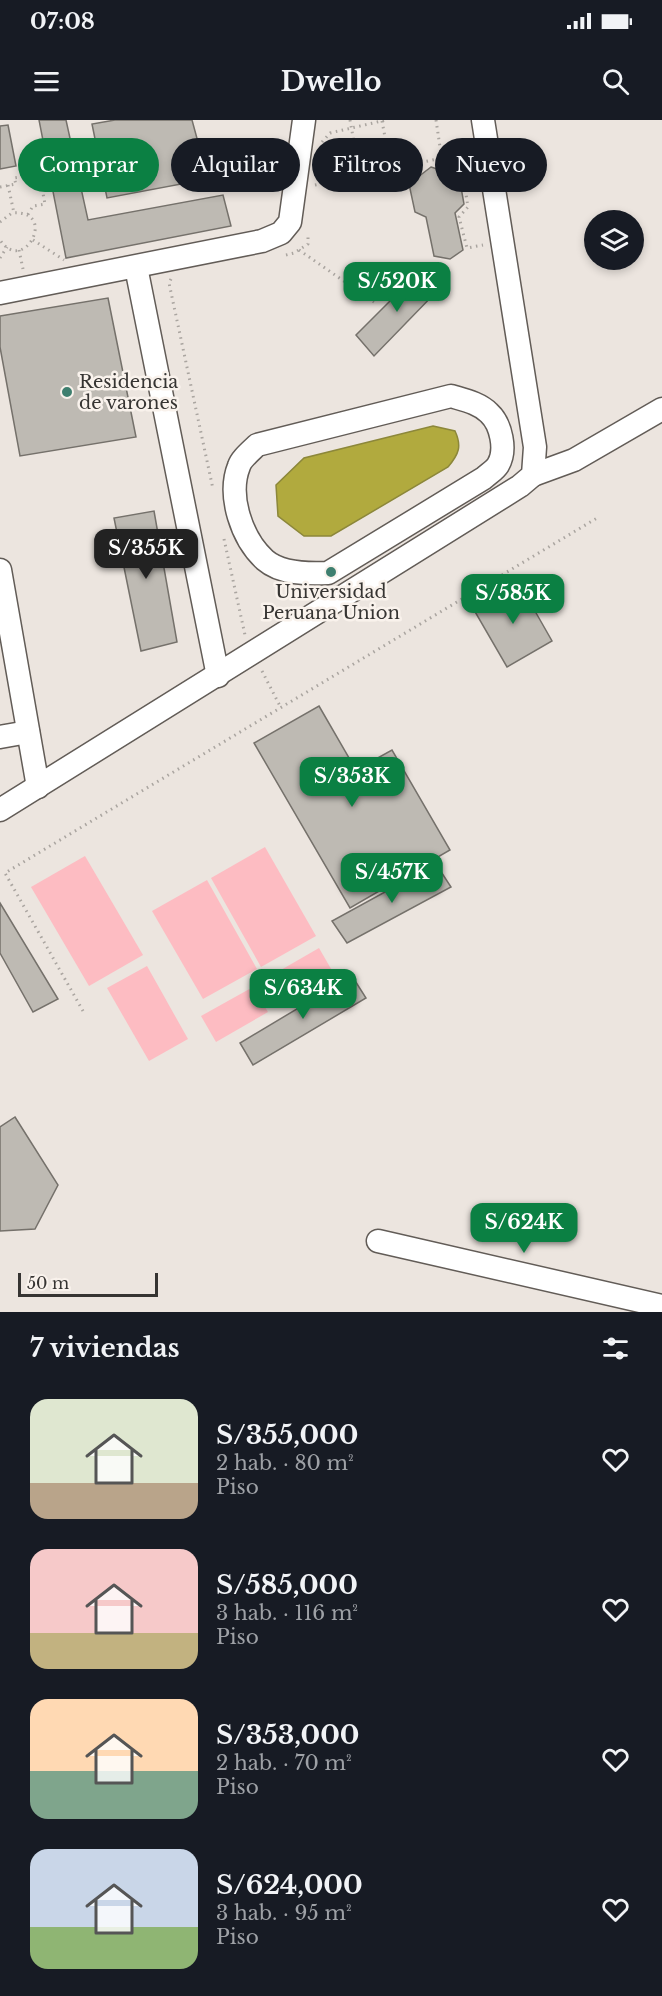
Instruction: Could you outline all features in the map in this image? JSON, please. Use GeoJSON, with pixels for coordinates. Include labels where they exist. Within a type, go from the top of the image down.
{"type":"FeatureCollection","features":[{"type":"Feature","properties":{"kind":"street"},"geometry":{"type":"LineString","coordinates":[[0,293],[262,241],[281,234],[290,222],[304,120]]}},
{"type":"Feature","properties":{"kind":"street"},"geometry":{"type":"LineString","coordinates":[[483,120],[535,447],[533,475]]}},
{"type":"Feature","properties":{"kind":"street"},"geometry":{"type":"LineString","coordinates":[[136,267],[218,676]]}},
{"type":"Feature","properties":{"kind":"street"},"geometry":{"type":"LineString","coordinates":[[451,396],[489,412],[499,425],[502,449],[498,465],[484,477],[328,573],[298,574],[266,561],[242,526],[234,496],[239,465],[257,445],[451,396]]}},
{"type":"Feature","properties":{"kind":"street"},"geometry":{"type":"LineString","coordinates":[[0,810],[254,654],[520,486],[533,475],[573,460],[662,409]]}},
{"type":"Feature","properties":{"kind":"street"},"geometry":{"type":"LineString","coordinates":[[499,425],[530,417]]}},
{"type":"Feature","properties":{"kind":"street"},"geometry":{"type":"LineString","coordinates":[[0,570],[38,787]]}},
{"type":"Feature","properties":{"kind":"street"},"geometry":{"type":"LineString","coordinates":[[0,737],[28,732]]}},
{"type":"Feature","properties":{"kind":"street"},"geometry":{"type":"LineString","coordinates":[[378,1241],[662,1306]]}},
{"type":"Feature","properties":{"kind":"path"},"geometry":{"type":"LineString","coordinates":[[350,120],[354,138]]}},
{"type":"Feature","properties":{"kind":"path"},"geometry":{"type":"LineString","coordinates":[[325,138],[330,133],[384,120],[387,138]]}},
{"type":"Feature","properties":{"kind":"path"},"geometry":{"type":"LineString","coordinates":[[436,120],[439,138]]}},
{"type":"Feature","properties":{"kind":"path"},"geometry":{"type":"LineString","coordinates":[[0,187],[16,184],[14,178],[27,176],[25,171],[42,188],[45,204],[33,206],[27,216]]}},
{"type":"Feature","properties":{"kind":"path"},"geometry":{"type":"LineString","coordinates":[[8,185],[14,213]]}},
{"type":"Feature","properties":{"kind":"path"},"geometry":{"type":"LineString","coordinates":[[466,192],[468,207],[459,217],[467,248],[502,240]]}},
{"type":"Feature","properties":{"kind":"path"},"geometry":{"type":"LineString","coordinates":[[0,240],[7,247],[19,250],[33,240],[35,227],[27,216],[14,213],[1,220]]}},
{"type":"Feature","properties":{"kind":"path"},"geometry":{"type":"LineString","coordinates":[[283,255],[299,250],[308,244],[308,232]]}},
{"type":"Feature","properties":{"kind":"path"},"geometry":{"type":"LineString","coordinates":[[33,240],[66,261]]}},
{"type":"Feature","properties":{"kind":"path"},"geometry":{"type":"LineString","coordinates":[[0,258],[7,247]]}},
{"type":"Feature","properties":{"kind":"path"},"geometry":{"type":"LineString","coordinates":[[19,250],[24,276]]}},
{"type":"Feature","properties":{"kind":"path"},"geometry":{"type":"LineString","coordinates":[[299,250],[374,302]]}},
{"type":"Feature","properties":{"kind":"path"},"geometry":{"type":"LineString","coordinates":[[173,277],[169,283],[213,489]]}},
{"type":"Feature","properties":{"kind":"path"},"geometry":{"type":"LineString","coordinates":[[83,1011],[5,873],[597,518]]}},
{"type":"Feature","properties":{"kind":"path"},"geometry":{"type":"LineString","coordinates":[[224,535],[246,639],[281,708]]}},
{"type":"Feature","properties":{"kind":"shaded area"},"geometry":{"type":"Polygon","coordinates":[[[433,426],[455,431],[457,436],[458,450],[448,467],[331,536],[304,536],[278,516],[276,485],[304,458],[433,426]]]}},
{"type":"Feature","properties":{"kind":"shaded area"},"geometry":{"type":"Polygon","coordinates":[[[265,847],[316,936],[261,967],[211,878],[265,847]]]}},
{"type":"Feature","properties":{"kind":"shaded area"},"geometry":{"type":"Polygon","coordinates":[[[85,856],[143,955],[89,986],[31,887],[85,856]]]}},
{"type":"Feature","properties":{"kind":"shaded area"},"geometry":{"type":"Polygon","coordinates":[[[207,880],[257,969],[203,999],[152,911],[207,880]]]}},
{"type":"Feature","properties":{"kind":"shaded area"},"geometry":{"type":"Polygon","coordinates":[[[319,948],[334,974],[282,1004],[267,978],[319,948]]]}},
{"type":"Feature","properties":{"kind":"shaded area"},"geometry":{"type":"Polygon","coordinates":[[[147,966],[188,1039],[149,1061],[107,988],[147,966]]]}},
{"type":"Feature","properties":{"kind":"shaded area"},"geometry":{"type":"Polygon","coordinates":[[[253,987],[268,1012],[216,1042],[201,1016],[253,987]]]}},
{"type":"Feature","properties":{"kind":"building"},"geometry":{"type":"Polygon","coordinates":[[[39,120],[66,120],[70,138],[43,138],[39,120]]]}},
{"type":"Feature","properties":{"kind":"building"},"geometry":{"type":"Polygon","coordinates":[[[115,120],[192,120],[197,138],[171,138],[171,186],[159,188],[159,138],[95,138],[92,124],[115,120]]]}},
{"type":"Feature","properties":{"kind":"building"},"geometry":{"type":"Polygon","coordinates":[[[8,125],[16,166],[0,169],[0,126],[8,125]]]}},
{"type":"Feature","properties":{"kind":"building"},"geometry":{"type":"Polygon","coordinates":[[[431,167],[435,168],[435,192],[462,192],[464,204],[455,213],[463,250],[450,259],[434,256],[426,217],[415,212],[411,192],[423,192],[423,173],[431,167]]]}},
{"type":"Feature","properties":{"kind":"building"},"geometry":{"type":"Polygon","coordinates":[[[53,192],[82,192],[88,220],[223,195],[231,226],[66,258],[53,192]]]}},
{"type":"Feature","properties":{"kind":"building"},"geometry":{"type":"Polygon","coordinates":[[[106,192],[139,192],[107,198],[106,192]]]}},
{"type":"Feature","properties":{"kind":"building"},"geometry":{"type":"Polygon","coordinates":[[[421,270],[439,289],[374,356],[356,335],[421,270]]]}},
{"type":"Feature","properties":{"kind":"building","name":"Residencia de varones"},"geometry":{"type":"Polygon","coordinates":[[[108,298],[136,437],[20,456],[0,347],[0,316],[108,298]]]}},
{"type":"Feature","properties":{"kind":"building"},"geometry":{"type":"Polygon","coordinates":[[[154,511],[177,642],[141,651],[114,518],[154,511]]]}},
{"type":"Feature","properties":{"kind":"building"},"geometry":{"type":"Polygon","coordinates":[[[519,583],[552,641],[507,667],[474,610],[519,583]]]}},
{"type":"Feature","properties":{"kind":"building"},"geometry":{"type":"Polygon","coordinates":[[[319,706],[356,770],[392,750],[450,850],[350,908],[254,743],[319,706]]]}},
{"type":"Feature","properties":{"kind":"building"},"geometry":{"type":"Polygon","coordinates":[[[436,864],[451,887],[347,943],[332,921],[436,864]]]}},
{"type":"Feature","properties":{"kind":"building"},"geometry":{"type":"Polygon","coordinates":[[[0,903],[58,999],[33,1012],[0,953],[0,903]]]}},
{"type":"Feature","properties":{"kind":"building"},"geometry":{"type":"Polygon","coordinates":[[[352,976],[366,998],[253,1065],[240,1043],[352,976]]]}},
{"type":"Feature","properties":{"kind":"building"},"geometry":{"type":"Polygon","coordinates":[[[15,1117],[58,1185],[35,1229],[0,1231],[0,1127],[15,1117]]]}},
{"type":"Feature","properties":{"kind":"place","name":"Residencia de varones"},"geometry":{"type":"Point","coordinates":[67,392]}},
{"type":"Feature","properties":{"kind":"place","name":"Universidad Peruana Union"},"geometry":{"type":"Point","coordinates":[331,572]}}]}
